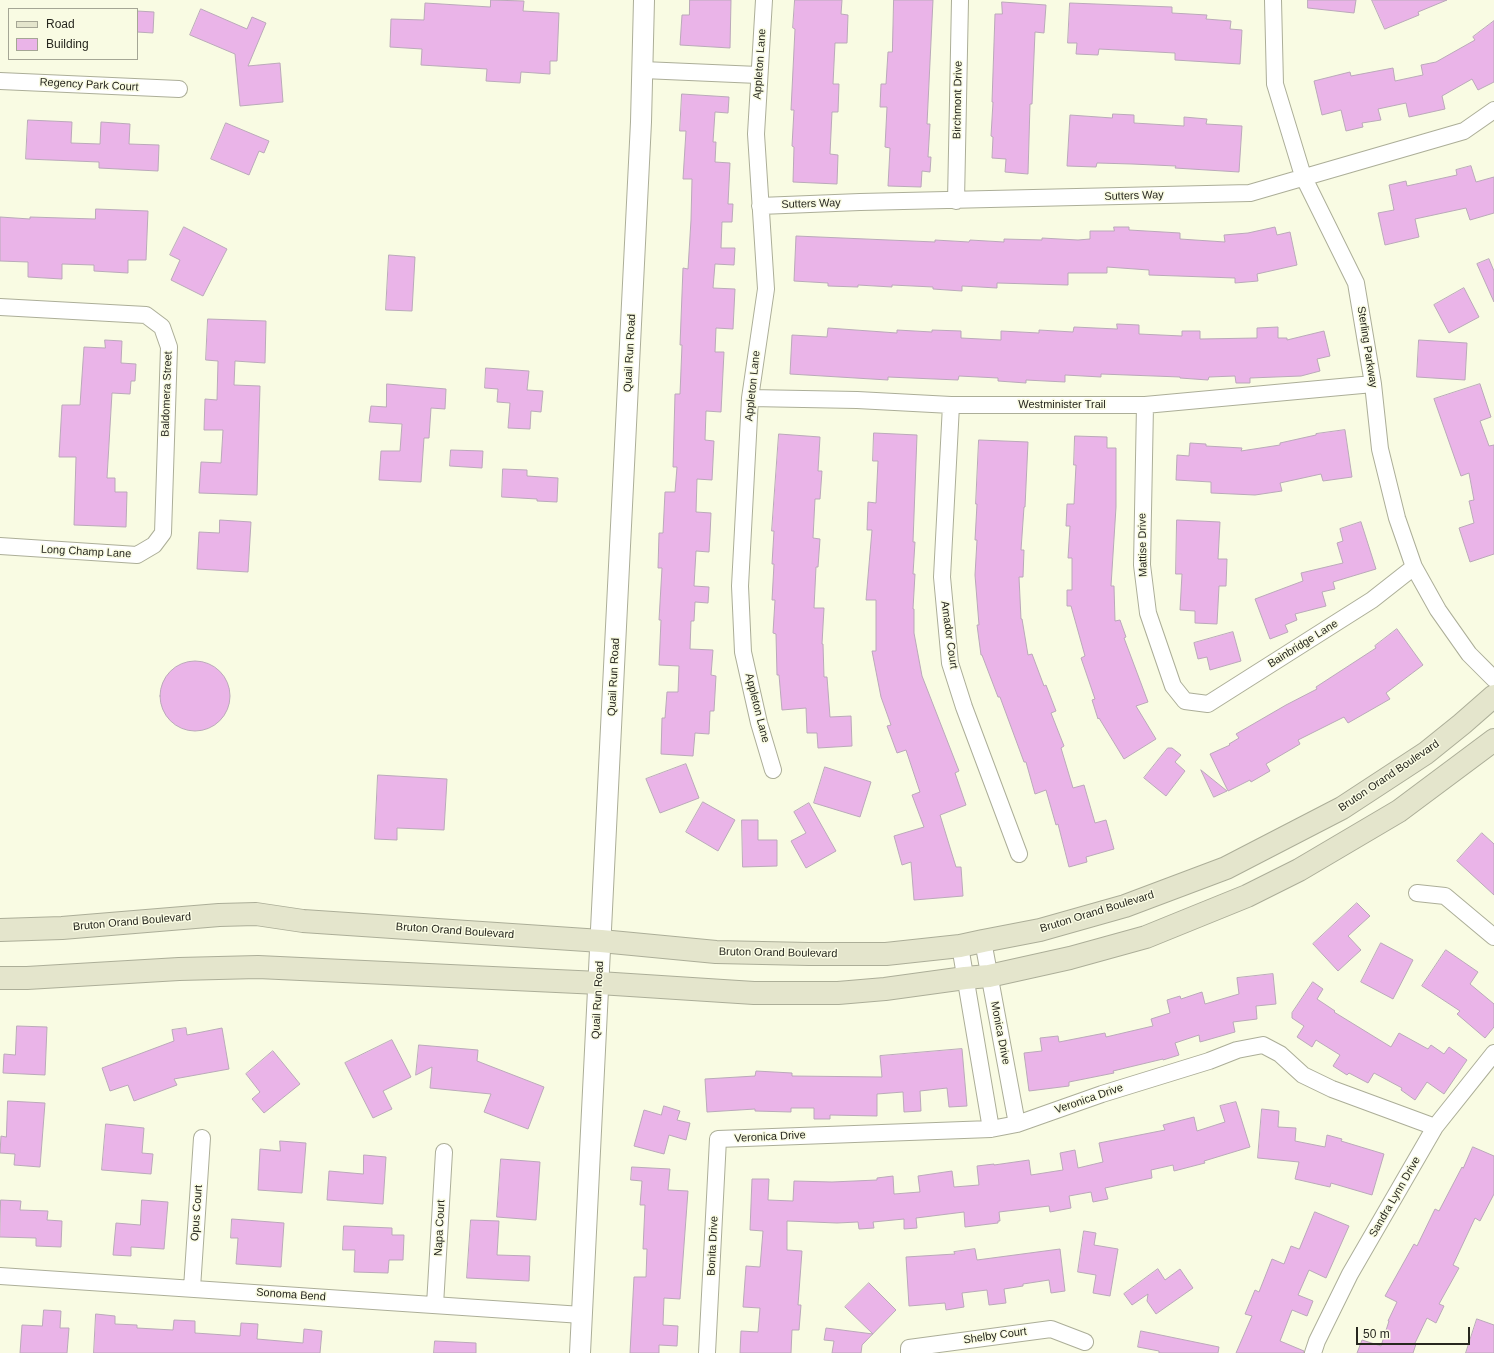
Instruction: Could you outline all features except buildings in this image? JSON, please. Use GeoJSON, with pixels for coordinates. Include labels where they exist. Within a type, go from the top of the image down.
{"type":"FeatureCollection","features":[{"type":"Feature","properties":{"kind":"main road","name":"Bruton Orand Boulevard"},"geometry":{"type":"LineString","coordinates":[[0,930],[62,928],[219,915],[256,914],[303,921],[601,941],[716,952],[886,954],[960,946],[1040,930],[1125,906],[1226,868],[1342,808],[1426,753],[1494,696]]}},
{"type":"Feature","properties":{"kind":"main road"},"geometry":{"type":"LineString","coordinates":[[0,978],[27,978],[207,967],[258,966],[599,983],[754,993],[838,993],[885,989],[989,976],[1070,958],[1146,936],[1246,896],[1299,870],[1399,811],[1494,740]]}},
{"type":"Feature","properties":{"kind":"street","name":"Quail Run Road"},"geometry":{"type":"LineString","coordinates":[[580,1353],[641,122],[644,0]]}},
{"type":"Feature","properties":{"kind":"street","name":"Appleton Lane"},"geometry":{"type":"LineString","coordinates":[[764,0],[758,75],[756,134],[766,289],[750,398],[740,586],[743,652],[759,723],[773,770]]}},
{"type":"Feature","properties":{"kind":"street","name":"Birchmont Drive"},"geometry":{"type":"LineString","coordinates":[[956,200],[960,0]]}},
{"type":"Feature","properties":{"kind":"street","name":"Sterling Parkway"},"geometry":{"type":"LineString","coordinates":[[1273,0],[1275,84],[1303,176],[1356,283],[1373,384],[1380,449],[1397,518],[1414,567],[1438,610],[1469,654],[1494,679]]}},
{"type":"Feature","properties":{"kind":"street"},"geometry":{"type":"LineString","coordinates":[[642,70],[758,75]]}},
{"type":"Feature","properties":{"kind":"street","name":"Regency Park Court"},"geometry":{"type":"LineString","coordinates":[[0,81],[179,89]]}},
{"type":"Feature","properties":{"kind":"street","name":"Sutters Way"},"geometry":{"type":"LineString","coordinates":[[760,206],[1250,192],[1464,131],[1494,110]]}},
{"type":"Feature","properties":{"kind":"street","name":"Baldomera Street"},"geometry":{"type":"LineString","coordinates":[[0,307],[146,314],[162,327],[168,347],[162,533]]}},
{"type":"Feature","properties":{"kind":"street","name":"Westminister Trail"},"geometry":{"type":"LineString","coordinates":[[750,398],[857,400],[951,405],[1145,405],[1373,384]]}},
{"type":"Feature","properties":{"kind":"street","name":"Amador Court"},"geometry":{"type":"LineString","coordinates":[[951,405],[942,577],[950,663],[964,707],[1019,854]]}},
{"type":"Feature","properties":{"kind":"street","name":"Mattise Drive"},"geometry":{"type":"LineString","coordinates":[[1145,405],[1142,565],[1148,612],[1173,686],[1185,701]]}},
{"type":"Feature","properties":{"kind":"street","name":"Long Champ Lane"},"geometry":{"type":"LineString","coordinates":[[0,546],[137,555],[154,545],[162,533]]}},
{"type":"Feature","properties":{"kind":"street","name":"Bainbridge Lane"},"geometry":{"type":"LineString","coordinates":[[1185,701],[1208,704],[1372,600],[1414,567]]}},
{"type":"Feature","properties":{"kind":"street"},"geometry":{"type":"LineString","coordinates":[[1417,893],[1445,896],[1494,937]]}},
{"type":"Feature","properties":{"kind":"street","name":"Monica Drive"},"geometry":{"type":"LineString","coordinates":[[983,941],[1017,1124]]}},
{"type":"Feature","properties":{"kind":"street"},"geometry":{"type":"LineString","coordinates":[[960,946],[991,1129]]}},
{"type":"Feature","properties":{"kind":"street","name":"Veronica Drive"},"geometry":{"type":"LineString","coordinates":[[718,1139],[991,1129],[1017,1124],[1102,1094],[1209,1061],[1238,1050],[1264,1045],[1280,1054],[1303,1075],[1332,1089],[1435,1127]]}},
{"type":"Feature","properties":{"kind":"street","name":"Sandra Lynn Drive"},"geometry":{"type":"LineString","coordinates":[[1313,1353],[1350,1274],[1435,1127],[1494,1053]]}},
{"type":"Feature","properties":{"kind":"street","name":"Opus Court"},"geometry":{"type":"LineString","coordinates":[[192,1288],[202,1138]]}},
{"type":"Feature","properties":{"kind":"street","name":"Bonita Drive"},"geometry":{"type":"LineString","coordinates":[[707,1353],[718,1139]]}},
{"type":"Feature","properties":{"kind":"street","name":"Napa Court"},"geometry":{"type":"LineString","coordinates":[[436,1305],[444,1152]]}},
{"type":"Feature","properties":{"kind":"street","name":"Sonoma Bend"},"geometry":{"type":"LineString","coordinates":[[0,1276],[582,1315]]}},
{"type":"Feature","properties":{"kind":"street","name":"Shelby Court"},"geometry":{"type":"LineString","coordinates":[[909,1353],[909,1348],[1052,1329],[1085,1342]]}}]}
